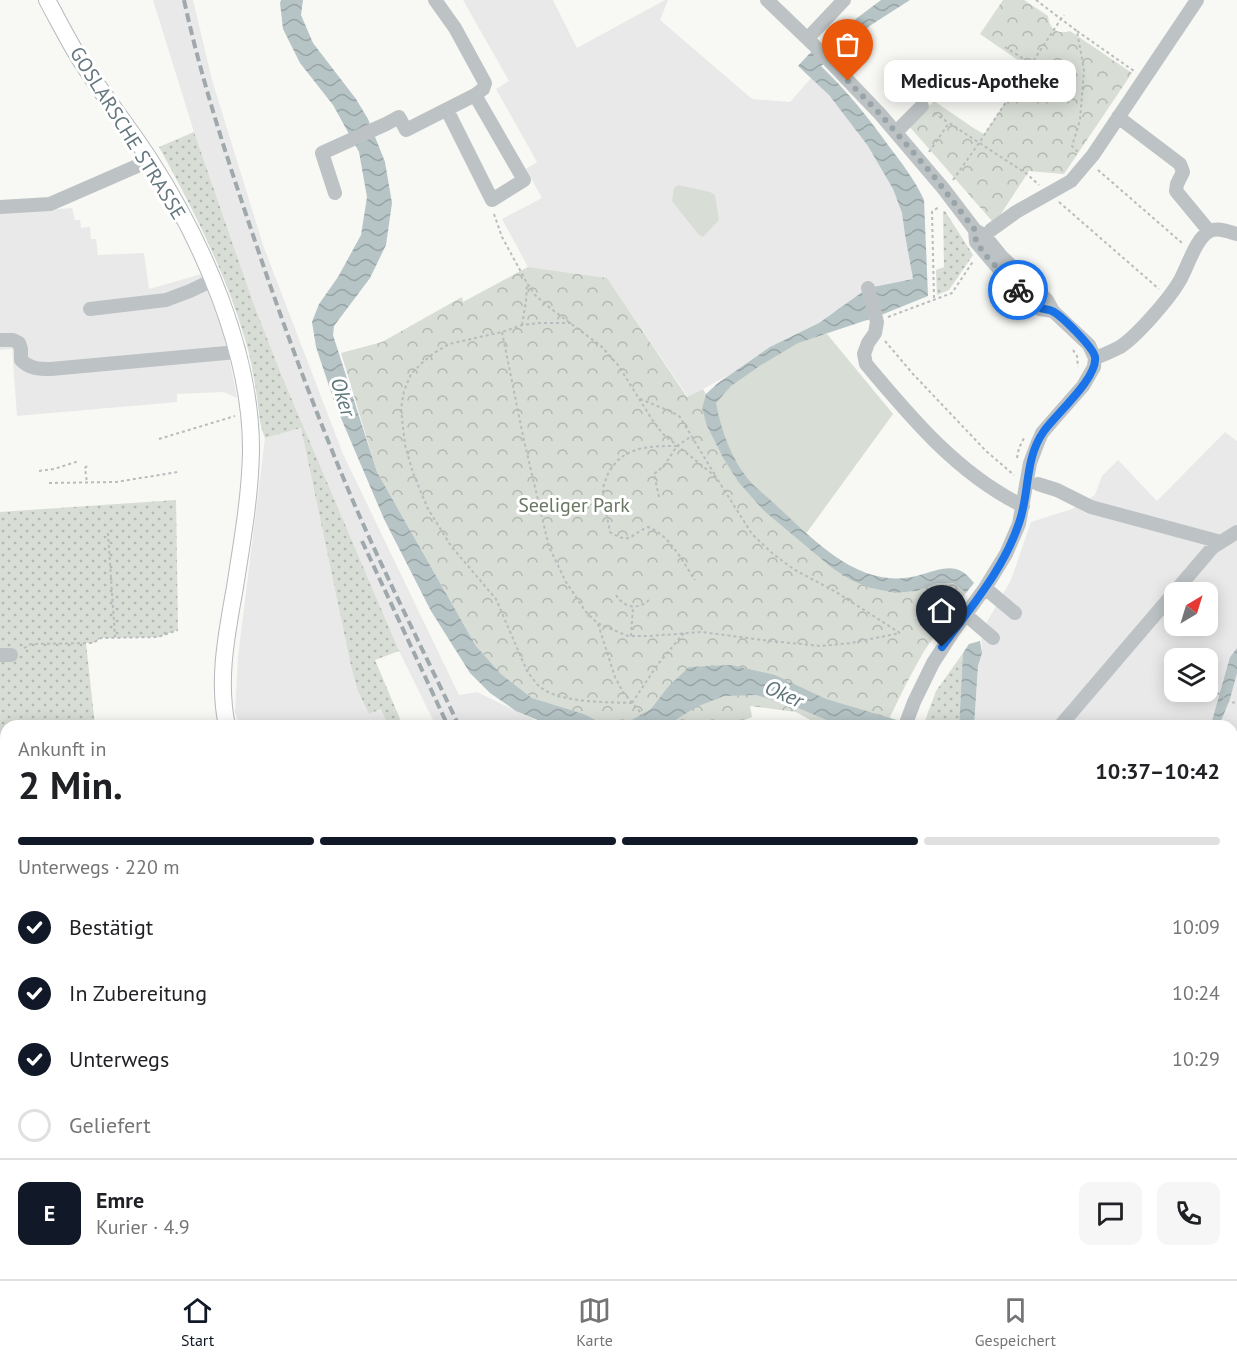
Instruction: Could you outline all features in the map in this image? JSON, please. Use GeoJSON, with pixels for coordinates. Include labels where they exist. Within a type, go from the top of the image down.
{"type":"FeatureCollection","features":[{"type":"Feature","properties":{"kind":"main road","name":"GOSLARSCHE STRASSE"},"geometry":{"type":"LineString","coordinates":[[47,0],[78,56],[170,192],[213,280],[243,374],[249,412],[251,452],[246,522],[224,656],[222,681],[226,720]]}},
{"type":"Feature","properties":{"kind":"street"},"geometry":{"type":"LineString","coordinates":[[335,193],[322,153],[399,117],[406,130],[483,89],[485,83],[455,28],[435,0]]}},
{"type":"Feature","properties":{"kind":"street"},"geometry":{"type":"LineString","coordinates":[[767,0],[811,42],[896,132],[975,230],[984,235],[1012,267],[1047,300],[1053,311],[1089,345],[1095,358],[1094,367],[1087,381],[1042,433],[1030,463],[1019,524],[1006,554],[985,588],[942,647],[922,683],[908,720]]}},
{"type":"Feature","properties":{"kind":"street"},"geometry":{"type":"LineString","coordinates":[[811,42],[844,0]]}},
{"type":"Feature","properties":{"kind":"street"},"geometry":{"type":"LineString","coordinates":[[991,230],[1016,212],[1071,181],[1090,158],[1197,0]]}},
{"type":"Feature","properties":{"kind":"street"},"geometry":{"type":"LineString","coordinates":[[447,110],[492,200],[524,180],[475,95]]}},
{"type":"Feature","properties":{"kind":"street"},"geometry":{"type":"LineString","coordinates":[[896,132],[922,106]]}},
{"type":"Feature","properties":{"kind":"street"},"geometry":{"type":"LineString","coordinates":[[1118,117],[1180,164],[1183,172],[1176,191],[1209,231]]}},
{"type":"Feature","properties":{"kind":"street"},"geometry":{"type":"LineString","coordinates":[[0,207],[50,204],[150,160]]}},
{"type":"Feature","properties":{"kind":"street"},"geometry":{"type":"LineString","coordinates":[[1095,358],[1112,351],[1131,338],[1168,297],[1179,283],[1198,243],[1209,231],[1222,230],[1237,234]]}},
{"type":"Feature","properties":{"kind":"street"},"geometry":{"type":"LineString","coordinates":[[90,309],[166,300],[213,280]]}},
{"type":"Feature","properties":{"kind":"street"},"geometry":{"type":"LineString","coordinates":[[868,288],[876,319],[875,333],[864,354],[866,364],[934,442],[967,471],[994,490],[1023,506]]}},
{"type":"Feature","properties":{"kind":"street"},"geometry":{"type":"LineString","coordinates":[[0,340],[13,340],[19,343],[21,360],[26,366],[36,369],[237,352]]}},
{"type":"Feature","properties":{"kind":"street"},"geometry":{"type":"LineString","coordinates":[[1038,484],[1057,489],[1091,507],[1221,542]]}},
{"type":"Feature","properties":{"kind":"street"},"geometry":{"type":"LineString","coordinates":[[1064,720],[1213,547],[1237,532]]}},
{"type":"Feature","properties":{"kind":"street"},"geometry":{"type":"LineString","coordinates":[[985,588],[1015,613]]}},
{"type":"Feature","properties":{"kind":"street"},"geometry":{"type":"LineString","coordinates":[[966,615],[993,638]]}},
{"type":"Feature","properties":{"kind":"path"},"geometry":{"type":"LineString","coordinates":[[1036,0],[1144,78]]}},
{"type":"Feature","properties":{"kind":"path"},"geometry":{"type":"LineString","coordinates":[[934,299],[932,212],[942,204],[936,194],[955,178],[1064,15]]}},
{"type":"Feature","properties":{"kind":"path"},"geometry":{"type":"LineString","coordinates":[[1077,31],[1084,70],[1080,120],[1072,146],[1090,158],[1193,253]]}},
{"type":"Feature","properties":{"kind":"path"},"geometry":{"type":"LineString","coordinates":[[1005,47],[1044,72]]}},
{"type":"Feature","properties":{"kind":"path"},"geometry":{"type":"LineString","coordinates":[[922,106],[1027,174],[1168,297]]}},
{"type":"Feature","properties":{"kind":"path"},"geometry":{"type":"LineString","coordinates":[[920,160],[930,151],[949,123]]}},
{"type":"Feature","properties":{"kind":"path"},"geometry":{"type":"LineString","coordinates":[[492,200],[494,218],[502,237],[535,295],[601,346],[618,365],[663,434],[716,477]]}},
{"type":"Feature","properties":{"kind":"path"},"geometry":{"type":"LineString","coordinates":[[977,255],[952,293],[876,319],[886,344],[913,374],[986,451],[1017,478],[1016,470]]}},
{"type":"Feature","properties":{"kind":"path"},"geometry":{"type":"LineString","coordinates":[[522,325],[527,283]]}},
{"type":"Feature","properties":{"kind":"path"},"geometry":{"type":"LineString","coordinates":[[571,322],[522,325],[449,344],[434,353],[411,374],[404,391],[401,409],[405,445],[413,473],[428,508],[452,546],[496,599],[518,652],[534,681],[543,690],[560,697],[595,702],[632,703]]}},
{"type":"Feature","properties":{"kind":"path"},"geometry":{"type":"LineString","coordinates":[[502,332],[549,547],[566,582],[586,612],[597,623],[631,636],[702,632],[821,646],[851,643],[900,633],[855,603],[795,570],[772,554],[752,534],[680,417],[640,399]]}},
{"type":"Feature","properties":{"kind":"path"},"geometry":{"type":"LineString","coordinates":[[1070,344],[1077,356],[1078,368]]}},
{"type":"Feature","properties":{"kind":"path"},"geometry":{"type":"LineString","coordinates":[[159,439],[249,412]]}},
{"type":"Feature","properties":{"kind":"path"},"geometry":{"type":"LineString","coordinates":[[659,497],[654,474],[664,466],[677,446],[692,436]]}},
{"type":"Feature","properties":{"kind":"path"},"geometry":{"type":"LineString","coordinates":[[1016,463],[1024,438]]}},
{"type":"Feature","properties":{"kind":"path"},"geometry":{"type":"LineString","coordinates":[[677,446],[649,446],[633,451],[618,460],[609,472],[602,488],[610,532],[621,539],[629,539],[648,527],[657,531],[672,546],[695,580]]}},
{"type":"Feature","properties":{"kind":"path"},"geometry":{"type":"LineString","coordinates":[[39,471],[54,470],[79,461]]}},
{"type":"Feature","properties":{"kind":"path"},"geometry":{"type":"LineString","coordinates":[[87,466],[87,483]]}},
{"type":"Feature","properties":{"kind":"path"},"geometry":{"type":"LineString","coordinates":[[49,483],[116,482],[178,472]]}},
{"type":"Feature","properties":{"kind":"path"},"geometry":{"type":"LineString","coordinates":[[108,533],[115,638]]}},
{"type":"Feature","properties":{"kind":"path"},"geometry":{"type":"LineString","coordinates":[[616,595],[624,604],[633,607],[645,604],[650,598]]}},
{"type":"Feature","properties":{"kind":"path"},"geometry":{"type":"LineString","coordinates":[[631,636],[633,607]]}},
{"type":"Feature","properties":{"kind":"path"},"geometry":{"type":"LineString","coordinates":[[597,623],[615,677],[623,692],[647,720]]}},
{"type":"Feature","properties":{"kind":"path"},"geometry":{"type":"LineString","coordinates":[[5,655],[31,644],[93,643],[101,638],[158,637],[178,630]]}},
{"type":"Feature","properties":{"kind":"path"},"geometry":{"type":"LineString","coordinates":[[632,703],[658,664],[684,633]]}},
{"type":"Feature","properties":{"kind":"path"},"geometry":{"type":"LineString","coordinates":[[1218,693],[1237,704]]}},
{"type":"Feature","properties":{"kind":"shaded area"},"geometry":{"type":"Polygon","coordinates":[[[153,0],[193,0],[212,80],[263,245],[343,454],[459,695],[477,692],[535,720],[433,720],[399,651],[281,374],[253,302],[194,132],[153,0]]]}},
{"type":"Feature","properties":{"kind":"shaded area"},"geometry":{"type":"Polygon","coordinates":[[[463,0],[553,0],[577,48],[668,0],[660,20],[752,99],[790,102],[812,77],[829,95],[869,147],[893,189],[902,213],[913,279],[868,289],[774,351],[688,397],[607,278],[528,267],[502,219],[542,198],[526,169],[537,162],[496,89],[509,81],[463,0]]]}},
{"type":"Feature","properties":{"kind":"shaded area"},"geometry":{"type":"Polygon","coordinates":[[[72,208],[75,220],[80,220],[81,228],[90,227],[91,239],[96,239],[98,255],[144,253],[149,289],[202,274],[223,333],[237,398],[223,392],[177,394],[177,402],[17,416],[12,349],[0,350],[0,213],[72,208]]]}},
{"type":"Feature","properties":{"kind":"shaded area"},"geometry":{"type":"Polygon","coordinates":[[[301,428],[351,666],[369,714],[381,709],[386,720],[238,720],[235,712],[238,657],[265,438],[301,428]]]}},
{"type":"Feature","properties":{"kind":"shaded area"},"geometry":{"type":"Polygon","coordinates":[[[1225,432],[1237,441],[1237,720],[974,720],[978,666],[982,653],[981,632],[1011,580],[1031,522],[1072,509],[1095,495],[1102,476],[1118,460],[1157,501],[1225,432]]]}},
{"type":"Feature","properties":{"kind":"green space"},"geometry":{"type":"Polygon","coordinates":[[[1003,0],[1024,0],[1048,16],[1052,28],[1062,32],[1070,31],[1132,73],[1064,174],[1029,171],[997,220],[992,221],[909,126],[934,101],[984,134],[1029,68],[980,34],[1003,0]]]}},
{"type":"Feature","properties":{"kind":"green space"},"geometry":{"type":"Polygon","coordinates":[[[194,132],[253,302],[281,374],[399,651],[375,660],[400,720],[386,720],[381,709],[369,714],[358,691],[301,428],[265,438],[260,423],[251,361],[228,289],[207,241],[159,147],[194,132]]]}},
{"type":"Feature","properties":{"kind":"green space"},"geometry":{"type":"Polygon","coordinates":[[[678,185],[715,195],[719,220],[703,237],[672,201],[674,188],[678,185]]]}},
{"type":"Feature","properties":{"kind":"green space"},"geometry":{"type":"Polygon","coordinates":[[[943,211],[973,255],[949,290],[937,295],[936,270],[944,267],[943,211]]]}},
{"type":"Feature","properties":{"kind":"green space","name":"Seeliger Park"},"geometry":{"type":"Polygon","coordinates":[[[528,267],[607,278],[687,397],[703,389],[706,394],[702,408],[706,424],[723,458],[739,483],[764,511],[832,568],[870,588],[895,593],[917,591],[937,583],[953,583],[966,593],[924,651],[890,720],[810,720],[796,712],[750,706],[752,717],[744,720],[596,720],[532,698],[501,674],[476,646],[377,472],[341,353],[382,342],[462,297],[463,302],[528,267]]]}},
{"type":"Feature","properties":{"kind":"green space"},"geometry":{"type":"Polygon","coordinates":[[[827,334],[893,414],[805,535],[754,492],[717,429],[713,397],[802,337],[827,334]]]}},
{"type":"Feature","properties":{"kind":"green space"},"geometry":{"type":"Polygon","coordinates":[[[176,500],[178,630],[158,637],[101,638],[93,643],[86,643],[94,720],[0,720],[0,512],[176,500]]]}},
{"type":"Feature","properties":{"kind":"green space"},"geometry":{"type":"Polygon","coordinates":[[[963,653],[959,720],[925,720],[936,691],[963,653]]]}},
{"type":"Feature","properties":{"kind":"water","name":"Oker"},"geometry":{"type":"Polygon","coordinates":[[[281,0],[303,0],[301,15],[313,43],[356,99],[368,119],[385,162],[392,203],[386,245],[370,278],[334,326],[333,335],[377,472],[476,646],[501,674],[532,698],[596,720],[538,720],[516,711],[490,693],[470,673],[431,611],[384,519],[335,404],[316,347],[312,322],[319,304],[338,277],[361,235],[367,197],[359,152],[333,105],[300,63],[283,29],[281,0]]]}},
{"type":"Feature","properties":{"kind":"water"},"geometry":{"type":"Polygon","coordinates":[[[881,0],[910,0],[871,25],[821,66],[873,124],[908,171],[924,200],[928,296],[876,317],[798,343],[731,386],[716,403],[727,443],[748,479],[828,552],[857,569],[888,578],[909,578],[943,569],[956,569],[968,576],[974,583],[966,593],[953,583],[937,583],[917,591],[895,593],[870,588],[832,568],[764,511],[739,483],[706,424],[702,408],[706,394],[718,383],[770,347],[819,323],[868,288],[913,279],[902,213],[893,189],[868,146],[829,95],[798,66],[809,54],[881,0]]]}},
{"type":"Feature","properties":{"kind":"water"},"geometry":{"type":"Polygon","coordinates":[[[980,641],[982,653],[978,666],[974,720],[959,720],[963,653],[969,644],[980,641]]]}},
{"type":"Feature","properties":{"kind":"water"},"geometry":{"type":"Polygon","coordinates":[[[1237,648],[1237,673],[1230,699],[1221,720],[1212,720],[1230,657],[1237,648]]]}},
{"type":"Feature","properties":{"kind":"water","name":"Oker"},"geometry":{"type":"Polygon","coordinates":[[[731,665],[775,675],[826,699],[897,720],[827,720],[791,705],[756,695],[724,696],[696,707],[675,720],[632,720],[651,709],[668,687],[689,667],[731,665]]]}},
{"type":"Feature","properties":{"kind":"railway"},"geometry":{"type":"LineString","coordinates":[[184,0],[199,62],[226,154],[303,377],[356,508],[456,720]]}},
{"type":"Feature","properties":{"kind":"railway"},"geometry":{"type":"LineString","coordinates":[[362,541],[445,720]]}},
{"type":"Feature","properties":{"kind":"way so far"},"geometry":{"type":"LineString","coordinates":[[848,81],[932,174],[975,230],[976,242],[1018,290]]}},
{"type":"Feature","properties":{"kind":"place","name":"Medicus-Apotheke"},"geometry":{"type":"Point","coordinates":[848,81]}},
{"type":"Feature","properties":{"kind":"route"},"geometry":{"type":"LineString","coordinates":[[942,647],[985,588],[1006,554],[1019,524],[1030,463],[1042,433],[1083,386],[1094,367],[1095,358],[1089,345],[1053,311],[1040,309],[1018,290]]}}]}
